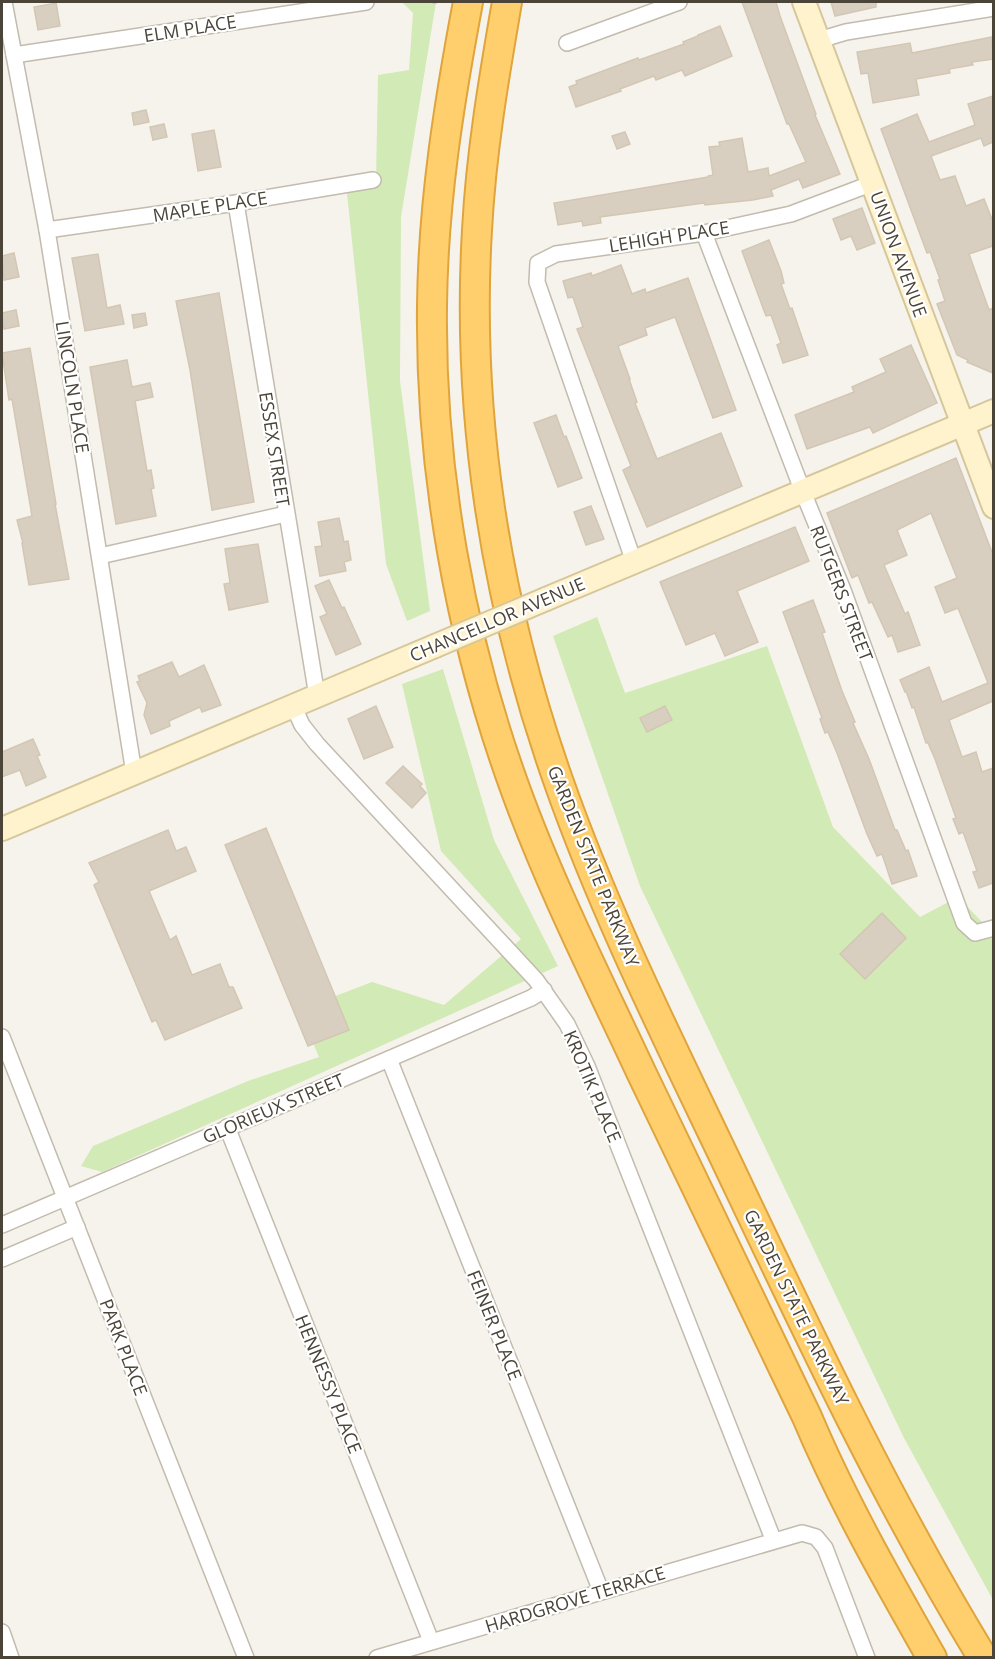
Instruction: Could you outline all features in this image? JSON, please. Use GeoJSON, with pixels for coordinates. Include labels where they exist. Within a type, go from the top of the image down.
{"type":"FeatureCollection","features":[{"type":"Feature","properties":{"kind":"highway"},"geometry":{"type":"LineString","coordinates":[[468,2],[443,141],[437,196],[432,309],[433,364],[449,531],[461,597],[486,696],[516,791],[534,837],[629,1047],[807,1417],[827,1466],[932,1658]]}},
{"type":"Feature","properties":{"kind":"highway","name":"GARDEN STATE PARKWAY"},"geometry":{"type":"LineString","coordinates":[[507,2],[487,122],[481,177],[477,232],[475,340],[481,447],[488,503],[525,678],[578,834],[643,986],[801,1319],[868,1452],[932,1573],[983,1658]]}},
{"type":"Feature","properties":{"kind":"main road","name":"UNION AVENUE"},"geometry":{"type":"LineString","coordinates":[[804,2],[993,507]]}},
{"type":"Feature","properties":{"kind":"main road","name":"CHANCELLOR AVENUE"},"geometry":{"type":"LineString","coordinates":[[2,829],[993,411]]}},
{"type":"Feature","properties":{"kind":"street","name":"LINCOLN PLACE"},"geometry":{"type":"LineString","coordinates":[[4,2],[47,230],[134,773]]}},
{"type":"Feature","properties":{"kind":"street","name":"ELM PLACE"},"geometry":{"type":"LineString","coordinates":[[14,55],[366,2]]}},
{"type":"Feature","properties":{"kind":"street"},"geometry":{"type":"LineString","coordinates":[[567,43],[679,2]]}},
{"type":"Feature","properties":{"kind":"street"},"geometry":{"type":"LineString","coordinates":[[819,39],[846,32],[993,8]]}},
{"type":"Feature","properties":{"kind":"street","name":"MAPLE PLACE"},"geometry":{"type":"LineString","coordinates":[[47,230],[236,203],[373,180]]}},
{"type":"Feature","properties":{"kind":"street","name":"LEHIGH PLACE"},"geometry":{"type":"LineString","coordinates":[[634,562],[554,336],[537,282],[538,263],[556,254],[704,233],[791,214],[873,183]]}},
{"type":"Feature","properties":{"kind":"street","name":"ESSEX STREET"},"geometry":{"type":"LineString","coordinates":[[236,203],[317,696]]}},
{"type":"Feature","properties":{"kind":"street","name":"RUTGERS STREET"},"geometry":{"type":"LineString","coordinates":[[704,233],[843,590],[964,923],[975,933],[993,928]]}},
{"type":"Feature","properties":{"kind":"street"},"geometry":{"type":"LineString","coordinates":[[100,556],[286,514]]}},
{"type":"Feature","properties":{"kind":"street","name":"KROTIK PLACE"},"geometry":{"type":"LineString","coordinates":[[293,705],[302,725],[317,744],[544,990],[567,1024],[587,1066],[773,1539]]}},
{"type":"Feature","properties":{"kind":"street","name":"GLORIEUX STREET"},"geometry":{"type":"LineString","coordinates":[[2,1225],[531,998],[544,990]]}},
{"type":"Feature","properties":{"kind":"street","name":"PARK PLACE"},"geometry":{"type":"LineString","coordinates":[[2,1037],[246,1658]]}},
{"type":"Feature","properties":{"kind":"street","name":"FEINER PLACE"},"geometry":{"type":"LineString","coordinates":[[389,1059],[601,1591]]}},
{"type":"Feature","properties":{"kind":"street","name":"HENNESSY PLACE"},"geometry":{"type":"LineString","coordinates":[[227,1127],[431,1641]]}},
{"type":"Feature","properties":{"kind":"street"},"geometry":{"type":"LineString","coordinates":[[2,1259],[77,1227]]}},
{"type":"Feature","properties":{"kind":"street","name":"HARDGROVE TERRACE"},"geometry":{"type":"LineString","coordinates":[[377,1658],[773,1539],[802,1533],[822,1541],[867,1658]]}},
{"type":"Feature","properties":{"kind":"street"},"geometry":{"type":"LineString","coordinates":[[2,1632],[12,1658]]}},
{"type":"Feature","properties":{"kind":"green space"},"geometry":{"type":"Polygon","coordinates":[[[402,2],[436,2],[401,217],[400,381],[430,611],[407,621],[386,564],[346,184],[376,181],[378,75],[409,70],[413,13],[402,2]]]}},
{"type":"Feature","properties":{"kind":"green space"},"geometry":{"type":"Polygon","coordinates":[[[597,617],[625,693],[767,646],[833,827],[920,917],[958,897],[987,927],[994,944],[993,1600],[904,1438],[640,886],[553,636],[597,617]]]}},
{"type":"Feature","properties":{"kind":"green space"},"geometry":{"type":"Polygon","coordinates":[[[443,669],[494,840],[558,966],[102,1172],[81,1166],[93,1146],[248,1081],[319,1057],[299,1010],[372,982],[444,1005],[521,939],[441,851],[402,684],[443,669]]]}},
{"type":"Feature","properties":{"kind":"building"},"geometry":{"type":"Polygon","coordinates":[[[742,2],[776,2],[815,115],[840,174],[803,188],[799,179],[771,190],[773,196],[753,200],[705,205],[704,203],[600,217],[601,223],[583,226],[582,221],[558,225],[554,203],[713,175],[709,147],[720,146],[719,142],[742,138],[748,172],[768,168],[769,176],[806,162],[787,124],[742,2]]]}},
{"type":"Feature","properties":{"kind":"building"},"geometry":{"type":"Polygon","coordinates":[[[831,2],[876,2],[876,7],[835,16],[831,2]]]}},
{"type":"Feature","properties":{"kind":"building"},"geometry":{"type":"Polygon","coordinates":[[[56,3],[60,26],[38,30],[34,7],[56,3]]]}},
{"type":"Feature","properties":{"kind":"building"},"geometry":{"type":"Polygon","coordinates":[[[720,26],[732,56],[685,76],[682,70],[656,80],[654,76],[576,107],[569,87],[577,84],[576,81],[684,44],[683,42],[720,26]]]}},
{"type":"Feature","properties":{"kind":"building"},"geometry":{"type":"Polygon","coordinates":[[[992,37],[993,59],[949,69],[950,73],[916,79],[919,95],[873,103],[868,73],[861,74],[857,52],[910,43],[912,53],[992,37]]]}},
{"type":"Feature","properties":{"kind":"building"},"geometry":{"type":"Polygon","coordinates":[[[993,96],[993,142],[984,146],[981,138],[931,156],[940,180],[955,176],[966,206],[984,199],[993,222],[993,246],[969,254],[989,310],[993,308],[993,373],[957,355],[937,304],[945,301],[938,280],[940,279],[930,252],[927,253],[881,129],[917,114],[929,142],[975,125],[968,104],[993,96]]]}},
{"type":"Feature","properties":{"kind":"building"},"geometry":{"type":"Polygon","coordinates":[[[146,110],[149,122],[134,125],[132,113],[146,110]]]}},
{"type":"Feature","properties":{"kind":"building"},"geometry":{"type":"Polygon","coordinates":[[[164,124],[167,137],[153,140],[150,127],[164,124]]]}},
{"type":"Feature","properties":{"kind":"building"},"geometry":{"type":"Polygon","coordinates":[[[214,130],[221,167],[198,171],[192,134],[214,130]]]}},
{"type":"Feature","properties":{"kind":"building"},"geometry":{"type":"Polygon","coordinates":[[[625,132],[630,144],[617,149],[612,136],[625,132]]]}},
{"type":"Feature","properties":{"kind":"building"},"geometry":{"type":"Polygon","coordinates":[[[862,208],[875,243],[857,250],[851,236],[841,240],[833,219],[862,208]]]}},
{"type":"Feature","properties":{"kind":"building"},"geometry":{"type":"Polygon","coordinates":[[[769,240],[781,271],[784,283],[781,284],[808,355],[783,363],[777,345],[781,343],[771,315],[766,316],[742,251],[769,240]]]}},
{"type":"Feature","properties":{"kind":"building"},"geometry":{"type":"Polygon","coordinates":[[[14,253],[19,277],[4,280],[2,256],[14,253]]]}},
{"type":"Feature","properties":{"kind":"building"},"geometry":{"type":"Polygon","coordinates":[[[98,254],[107,308],[120,305],[124,324],[85,331],[72,258],[98,254]]]}},
{"type":"Feature","properties":{"kind":"building"},"geometry":{"type":"Polygon","coordinates":[[[621,265],[632,294],[645,289],[646,293],[688,278],[736,410],[713,418],[675,317],[645,328],[647,335],[618,346],[637,402],[635,403],[657,459],[721,433],[742,486],[647,527],[623,470],[631,466],[577,329],[583,327],[573,297],[568,298],[563,281],[591,273],[592,276],[621,265]]]}},
{"type":"Feature","properties":{"kind":"building"},"geometry":{"type":"Polygon","coordinates":[[[219,293],[254,502],[212,510],[190,370],[176,301],[219,293]]]}},
{"type":"Feature","properties":{"kind":"building"},"geometry":{"type":"Polygon","coordinates":[[[16,310],[19,326],[4,329],[2,313],[16,310]]]}},
{"type":"Feature","properties":{"kind":"building"},"geometry":{"type":"Polygon","coordinates":[[[145,313],[147,325],[134,328],[132,315],[145,313]]]}},
{"type":"Feature","properties":{"kind":"building"},"geometry":{"type":"Polygon","coordinates":[[[911,345],[937,403],[873,433],[870,427],[807,449],[795,415],[854,392],[852,387],[886,372],[880,359],[911,345]]]}},
{"type":"Feature","properties":{"kind":"building"},"geometry":{"type":"Polygon","coordinates":[[[30,348],[69,579],[29,585],[17,520],[32,516],[2,353],[30,348]]]}},
{"type":"Feature","properties":{"kind":"building"},"geometry":{"type":"Polygon","coordinates":[[[127,360],[132,387],[150,383],[153,397],[135,401],[147,471],[151,470],[154,488],[151,489],[156,516],[116,524],[90,367],[127,360]]]}},
{"type":"Feature","properties":{"kind":"building"},"geometry":{"type":"Polygon","coordinates":[[[556,415],[582,478],[558,487],[534,423],[556,415]]]}},
{"type":"Feature","properties":{"kind":"building"},"geometry":{"type":"Polygon","coordinates":[[[956,458],[993,555],[993,701],[949,720],[962,757],[976,752],[982,772],[993,768],[993,883],[979,888],[973,872],[977,871],[963,832],[959,834],[953,819],[956,818],[935,759],[926,743],[914,707],[912,708],[900,680],[929,667],[942,702],[988,683],[958,608],[945,613],[935,587],[957,578],[931,513],[897,530],[907,555],[884,565],[905,614],[908,612],[920,645],[898,652],[892,635],[888,637],[872,602],[869,603],[858,575],[852,578],[827,513],[956,458]]]}},
{"type":"Feature","properties":{"kind":"building"},"geometry":{"type":"Polygon","coordinates":[[[591,506],[604,539],[586,545],[574,512],[591,506]]]}},
{"type":"Feature","properties":{"kind":"building"},"geometry":{"type":"Polygon","coordinates":[[[339,518],[344,542],[348,541],[351,560],[344,562],[346,571],[320,576],[315,547],[322,546],[318,522],[339,518]]]}},
{"type":"Feature","properties":{"kind":"building"},"geometry":{"type":"Polygon","coordinates":[[[795,527],[809,561],[737,591],[758,642],[725,656],[715,633],[686,645],[660,582],[795,527]]]}},
{"type":"Feature","properties":{"kind":"building"},"geometry":{"type":"Polygon","coordinates":[[[258,544],[268,602],[229,610],[224,584],[230,583],[225,549],[258,544]]]}},
{"type":"Feature","properties":{"kind":"building"},"geometry":{"type":"Polygon","coordinates":[[[329,580],[361,644],[336,655],[320,617],[327,614],[315,586],[329,580]]]}},
{"type":"Feature","properties":{"kind":"building"},"geometry":{"type":"Polygon","coordinates":[[[813,600],[825,632],[822,633],[855,722],[853,723],[895,830],[906,851],[908,850],[917,876],[892,884],[882,854],[877,856],[867,834],[828,732],[825,733],[820,719],[822,718],[783,612],[813,600]]]}},
{"type":"Feature","properties":{"kind":"building"},"geometry":{"type":"Polygon","coordinates":[[[172,662],[179,677],[204,665],[221,705],[202,712],[200,707],[169,721],[170,726],[151,734],[144,715],[147,703],[137,682],[140,681],[138,676],[172,662]]]}},
{"type":"Feature","properties":{"kind":"building"},"geometry":{"type":"Polygon","coordinates":[[[376,706],[393,747],[364,759],[348,719],[376,706]]]}},
{"type":"Feature","properties":{"kind":"building"},"geometry":{"type":"Polygon","coordinates":[[[665,706],[672,720],[647,732],[640,718],[665,706]]]}},
{"type":"Feature","properties":{"kind":"building"},"geometry":{"type":"Polygon","coordinates":[[[33,739],[46,777],[26,786],[20,770],[2,777],[2,752],[33,739]]]}},
{"type":"Feature","properties":{"kind":"building"},"geometry":{"type":"Polygon","coordinates":[[[403,766],[422,784],[420,786],[426,793],[412,808],[386,783],[403,766]]]}},
{"type":"Feature","properties":{"kind":"building"},"geometry":{"type":"Polygon","coordinates":[[[266,828],[349,1030],[308,1046],[225,845],[266,828]]]}},
{"type":"Feature","properties":{"kind":"building"},"geometry":{"type":"Polygon","coordinates":[[[168,830],[176,851],[186,847],[196,871],[149,891],[170,940],[176,936],[192,975],[220,964],[229,987],[233,987],[242,1008],[165,1040],[156,1020],[152,1022],[94,885],[99,882],[89,863],[168,830]]]}},
{"type":"Feature","properties":{"kind":"building"},"geometry":{"type":"Polygon","coordinates":[[[882,913],[906,938],[865,979],[840,954],[882,913]]]}}]}
